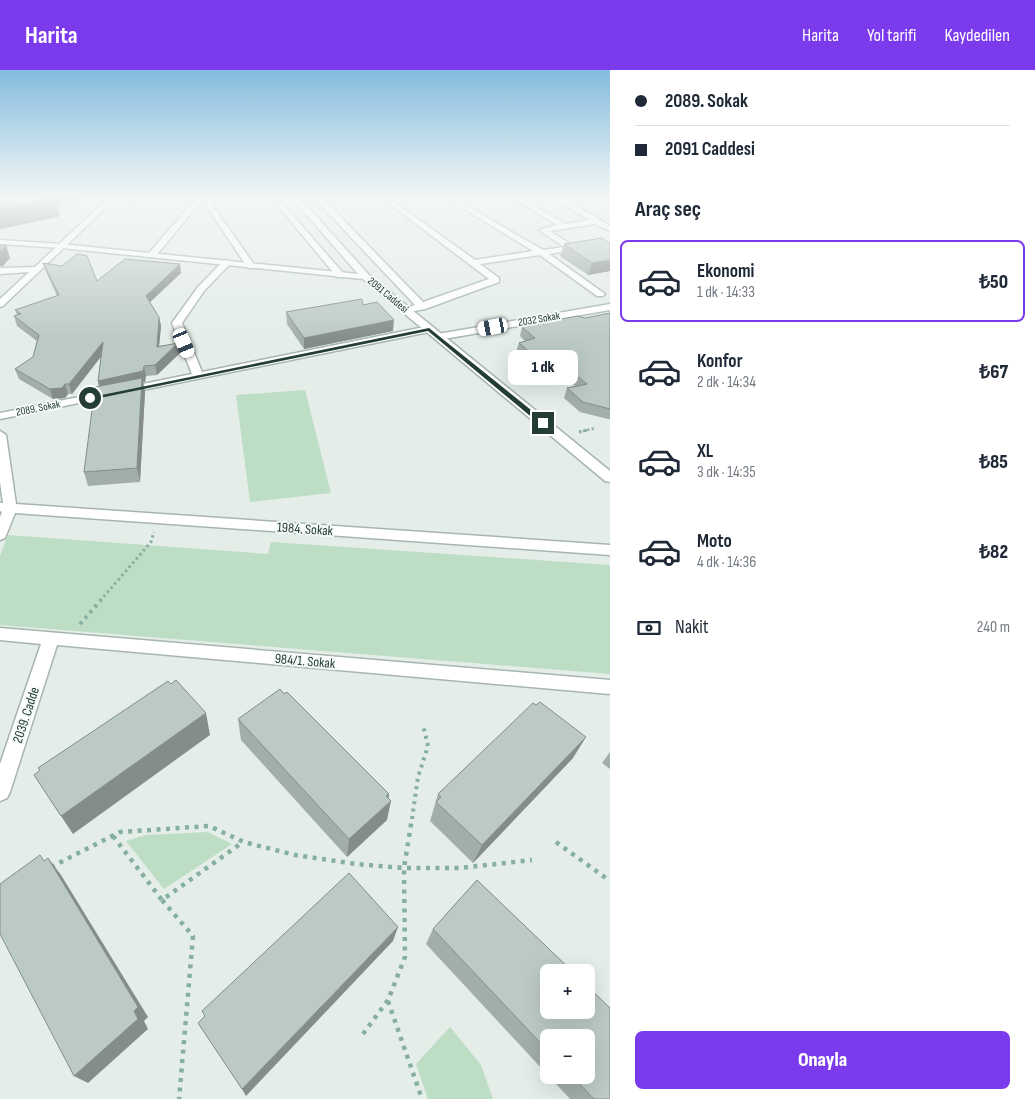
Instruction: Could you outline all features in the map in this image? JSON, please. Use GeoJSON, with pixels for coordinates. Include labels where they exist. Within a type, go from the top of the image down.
{"type":"FeatureCollection","features":[{"type":"Feature","properties":{"kind":"street"},"geometry":{"type":"LineString","coordinates":[[31,244],[366,277]]}},
{"type":"Feature","properties":{"kind":"street"},"geometry":{"type":"LineString","coordinates":[[152,256],[162,244]]}},
{"type":"Feature","properties":{"kind":"street"},"geometry":{"type":"LineString","coordinates":[[236,244],[251,266]]}},
{"type":"Feature","properties":{"kind":"street"},"geometry":{"type":"LineString","coordinates":[[314,244],[340,275]]}},
{"type":"Feature","properties":{"kind":"street","name":"2091 Caddesi"},"geometry":{"type":"LineString","coordinates":[[337,244],[366,277],[610,478]]}},
{"type":"Feature","properties":{"kind":"street"},"geometry":{"type":"LineString","coordinates":[[362,244],[422,307]]}},
{"type":"Feature","properties":{"kind":"street"},"geometry":{"type":"LineString","coordinates":[[407,311],[496,280],[447,244]]}},
{"type":"Feature","properties":{"kind":"street"},"geometry":{"type":"LineString","coordinates":[[527,244],[600,294]]}},
{"type":"Feature","properties":{"kind":"street"},"geometry":{"type":"LineString","coordinates":[[473,263],[572,248],[566,244]]}},
{"type":"Feature","properties":{"kind":"street"},"geometry":{"type":"LineString","coordinates":[[0,304],[61,246]]}},
{"type":"Feature","properties":{"kind":"street"},"geometry":{"type":"LineString","coordinates":[[198,376],[177,323],[201,289],[226,263]]}},
{"type":"Feature","properties":{"kind":"street"},"geometry":{"type":"LineString","coordinates":[[0,271],[37,269]]}},
{"type":"Feature","properties":{"kind":"street","name":"2032 Sokak"},"geometry":{"type":"LineString","coordinates":[[434,333],[610,307]]}},
{"type":"Feature","properties":{"kind":"street","name":"2089. Sokak"},"geometry":{"type":"LineString","coordinates":[[0,416],[198,376],[434,333]]}},
{"type":"Feature","properties":{"kind":"street"},"geometry":{"type":"LineString","coordinates":[[0,435],[5,508],[0,535]]}},
{"type":"Feature","properties":{"kind":"street","name":"1984. Sokak"},"geometry":{"type":"LineString","coordinates":[[5,508],[610,550]]}},
{"type":"Feature","properties":{"kind":"street","name":"984/1. Sokak"},"geometry":{"type":"LineString","coordinates":[[0,634],[610,687]]}},
{"type":"Feature","properties":{"kind":"street","name":"2039. Cadde"},"geometry":{"type":"LineString","coordinates":[[0,792],[59,639]]}},
{"type":"Feature","properties":{"kind":"path"},"geometry":{"type":"LineString","coordinates":[[59,639],[151,542],[159,518]]}},
{"type":"Feature","properties":{"kind":"path"},"geometry":{"type":"LineString","coordinates":[[363,1034],[388,1000],[404,957],[404,868],[418,776],[428,746],[423,725]]}},
{"type":"Feature","properties":{"kind":"path"},"geometry":{"type":"LineString","coordinates":[[42,872],[120,832],[209,826],[244,842],[295,855],[356,864],[404,868],[460,868],[532,860]]}},
{"type":"Feature","properties":{"kind":"path"},"geometry":{"type":"LineString","coordinates":[[113,836],[162,900],[193,936],[179,1099]]}},
{"type":"Feature","properties":{"kind":"path"},"geometry":{"type":"LineString","coordinates":[[162,900],[244,842]]}},
{"type":"Feature","properties":{"kind":"path"},"geometry":{"type":"LineString","coordinates":[[556,842],[610,881]]}},
{"type":"Feature","properties":{"kind":"path"},"geometry":{"type":"LineString","coordinates":[[388,1000],[422,1099]]}},
{"type":"Feature","properties":{"kind":"green space"},"geometry":{"type":"Polygon","coordinates":[[[305,390],[331,493],[250,502],[236,395],[305,390]]]}},
{"type":"Feature","properties":{"kind":"green space"},"geometry":{"type":"Polygon","coordinates":[[[8,535],[268,554],[271,542],[610,565],[610,674],[0,625],[0,556],[8,535]]]}},
{"type":"Feature","properties":{"kind":"green space"},"geometry":{"type":"Polygon","coordinates":[[[208,832],[232,844],[164,889],[126,841],[146,835],[208,832]]]}},
{"type":"Feature","properties":{"kind":"green space"},"geometry":{"type":"Polygon","coordinates":[[[450,1027],[481,1065],[493,1099],[428,1099],[416,1064],[450,1027]]]}},
{"type":"Feature","properties":{"kind":"building"},"geometry":{"type":"Polygon","coordinates":[[[564,244],[610,244],[610,260],[592,263],[564,244]]]}},
{"type":"Feature","properties":{"kind":"building"},"geometry":{"type":"Polygon","coordinates":[[[0,245],[6,245],[0,252],[0,245]]]}},
{"type":"Feature","properties":{"kind":"building"},"geometry":{"type":"Polygon","coordinates":[[[77,254],[87,256],[97,281],[125,259],[180,264],[146,296],[159,317],[157,347],[178,343],[155,365],[144,366],[143,371],[98,381],[103,342],[69,384],[65,384],[62,388],[50,389],[15,369],[33,357],[39,335],[14,316],[21,314],[15,310],[59,295],[43,263],[62,266],[77,254]]]}},
{"type":"Feature","properties":{"kind":"building"},"geometry":{"type":"Polygon","coordinates":[[[362,299],[363,305],[377,302],[394,320],[304,338],[286,312],[362,299]]]}},
{"type":"Feature","properties":{"kind":"building"},"geometry":{"type":"Polygon","coordinates":[[[610,313],[610,409],[583,402],[567,388],[587,384],[557,360],[532,354],[519,343],[535,338],[522,327],[577,316],[585,318],[610,313]]]}},
{"type":"Feature","properties":{"kind":"building"},"geometry":{"type":"Polygon","coordinates":[[[142,378],[137,468],[84,472],[95,387],[142,378]]]}},
{"type":"Feature","properties":{"kind":"building"},"geometry":{"type":"Polygon","coordinates":[[[176,680],[206,713],[61,816],[34,775],[40,770],[38,768],[168,681],[171,684],[176,680]]]}},
{"type":"Feature","properties":{"kind":"building"},"geometry":{"type":"Polygon","coordinates":[[[280,689],[284,694],[287,692],[389,794],[386,796],[391,801],[349,839],[238,719],[280,689]]]}},
{"type":"Feature","properties":{"kind":"building"},"geometry":{"type":"Polygon","coordinates":[[[540,702],[586,737],[482,845],[436,802],[441,797],[438,794],[533,703],[536,705],[540,702]]]}},
{"type":"Feature","properties":{"kind":"building"},"geometry":{"type":"Polygon","coordinates":[[[40,855],[44,861],[48,858],[138,1007],[134,1011],[138,1019],[74,1076],[0,934],[0,884],[40,855]]]}},
{"type":"Feature","properties":{"kind":"building"},"geometry":{"type":"Polygon","coordinates":[[[349,873],[398,927],[242,1089],[198,1023],[205,1016],[202,1011],[349,873]]]}},
{"type":"Feature","properties":{"kind":"building"},"geometry":{"type":"Polygon","coordinates":[[[477,880],[565,964],[540,964],[540,1019],[595,1019],[595,994],[610,1008],[610,1099],[594,1099],[580,1084],[595,1084],[595,1029],[540,1029],[540,1042],[433,929],[477,880]]]}},
{"type":"Feature","properties":{"kind":"route"},"geometry":{"type":"LineString","coordinates":[[90,398],[429,329],[543,423]]}}]}
